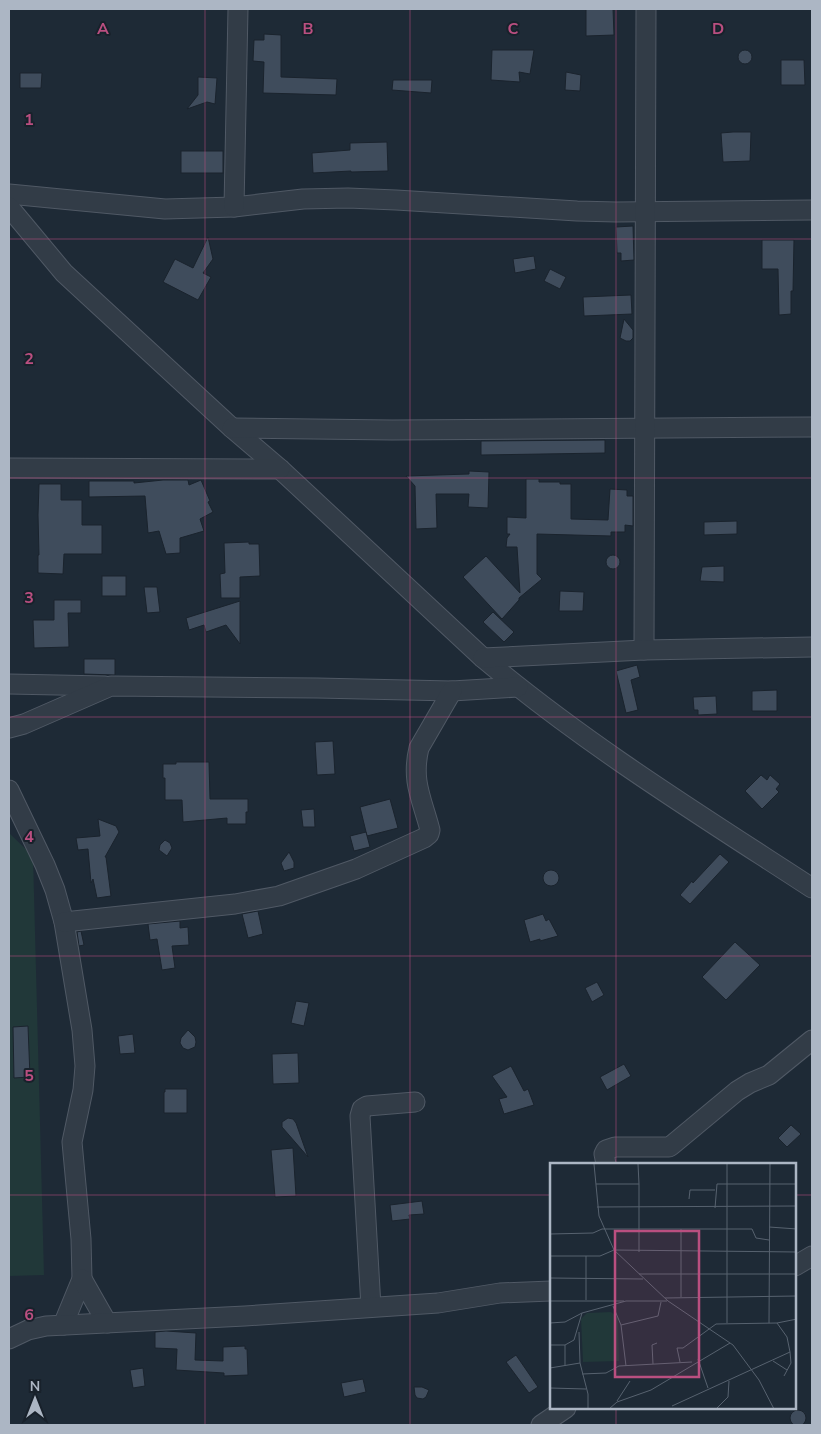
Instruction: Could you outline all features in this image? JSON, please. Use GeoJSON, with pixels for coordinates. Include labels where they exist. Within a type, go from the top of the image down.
{"type":"FeatureCollection","features":[{"type":"Feature","properties":{"kind":"street"},"geometry":{"type":"LineString","coordinates":[[234,207],[238,9]]}},
{"type":"Feature","properties":{"kind":"street"},"geometry":{"type":"LineString","coordinates":[[644,650],[643,429],[646,9]]}},
{"type":"Feature","properties":{"kind":"street"},"geometry":{"type":"LineString","coordinates":[[9,194],[165,209],[234,207],[303,199],[348,198],[577,211],[812,210]]}},
{"type":"Feature","properties":{"kind":"street"},"geometry":{"type":"LineString","coordinates":[[9,206],[64,273],[232,428],[280,469],[483,658],[518,687],[646,780],[812,888]]}},
{"type":"Feature","properties":{"kind":"street"},"geometry":{"type":"LineString","coordinates":[[232,428],[392,430],[812,428]]}},
{"type":"Feature","properties":{"kind":"street"},"geometry":{"type":"LineString","coordinates":[[9,468],[280,469]]}},
{"type":"Feature","properties":{"kind":"street"},"geometry":{"type":"LineString","coordinates":[[483,658],[644,650],[812,647]]}},
{"type":"Feature","properties":{"kind":"street"},"geometry":{"type":"LineString","coordinates":[[9,684],[452,691],[518,687]]}},
{"type":"Feature","properties":{"kind":"street"},"geometry":{"type":"LineString","coordinates":[[9,728],[24,724],[111,686]]}},
{"type":"Feature","properties":{"kind":"street"},"geometry":{"type":"LineString","coordinates":[[64,922],[235,904],[279,896],[356,869],[424,838],[429,834],[430,830],[417,788],[417,757],[419,748],[452,691]]}},
{"type":"Feature","properties":{"kind":"street"},"geometry":{"type":"LineString","coordinates":[[9,790],[46,864],[55,890],[64,922],[82,1030],[85,1066],[83,1090],[72,1142],[81,1239],[82,1280],[63,1325]]}},
{"type":"Feature","properties":{"kind":"street"},"geometry":{"type":"LineString","coordinates":[[606,1163],[604,1154],[606,1150],[615,1147],[669,1147],[738,1092],[769,1075],[812,1040]]}},
{"type":"Feature","properties":{"kind":"street"},"geometry":{"type":"LineString","coordinates":[[371,1307],[360,1116],[362,1108],[367,1106],[415,1102]]}},
{"type":"Feature","properties":{"kind":"street"},"geometry":{"type":"LineString","coordinates":[[796,1265],[812,1256]]}},
{"type":"Feature","properties":{"kind":"street"},"geometry":{"type":"LineString","coordinates":[[82,1280],[107,1323]]}},
{"type":"Feature","properties":{"kind":"street"},"geometry":{"type":"LineString","coordinates":[[9,1339],[28,1330],[46,1326],[245,1316],[438,1303],[500,1293],[550,1291]]}},
{"type":"Feature","properties":{"kind":"street"},"geometry":{"type":"LineString","coordinates":[[541,1425],[565,1409]]}},
{"type":"Feature","properties":{"kind":"green space"},"geometry":{"type":"Polygon","coordinates":[[[9,833],[33,856],[44,1275],[9,1276],[9,833]]]}},
{"type":"Feature","properties":{"kind":"building"},"geometry":{"type":"Polygon","coordinates":[[[586,9],[613,9],[614,35],[586,36],[586,9]]]}},
{"type":"Feature","properties":{"kind":"building"},"geometry":{"type":"Polygon","coordinates":[[[264,34],[281,35],[281,77],[337,79],[336,95],[263,93],[264,62],[253,61],[254,40],[264,40],[264,34]]]}},
{"type":"Feature","properties":{"kind":"building"},"geometry":{"type":"Polygon","coordinates":[[[492,50],[534,50],[530,74],[519,72],[520,82],[491,80],[492,50]]]}},
{"type":"Feature","properties":{"kind":"building"},"geometry":{"type":"Polygon","coordinates":[[[742,50],[748,50],[752,57],[748,64],[742,64],[738,60],[738,54],[742,50]]]}},
{"type":"Feature","properties":{"kind":"building"},"geometry":{"type":"Polygon","coordinates":[[[781,60],[804,60],[805,85],[781,85],[781,60]]]}},
{"type":"Feature","properties":{"kind":"building"},"geometry":{"type":"Polygon","coordinates":[[[566,72],[581,75],[580,91],[565,90],[566,72]]]}},
{"type":"Feature","properties":{"kind":"building"},"geometry":{"type":"Polygon","coordinates":[[[20,73],[42,73],[41,88],[20,88],[20,73]]]}},
{"type":"Feature","properties":{"kind":"building"},"geometry":{"type":"Polygon","coordinates":[[[198,77],[217,78],[215,104],[207,102],[187,109],[198,95],[198,77]]]}},
{"type":"Feature","properties":{"kind":"building"},"geometry":{"type":"Polygon","coordinates":[[[393,80],[432,80],[431,93],[392,90],[393,80]]]}},
{"type":"Feature","properties":{"kind":"building"},"geometry":{"type":"Polygon","coordinates":[[[751,132],[750,161],[723,162],[721,133],[751,132]]]}},
{"type":"Feature","properties":{"kind":"building"},"geometry":{"type":"Polygon","coordinates":[[[387,142],[388,171],[313,173],[312,153],[350,150],[350,143],[387,142]]]}},
{"type":"Feature","properties":{"kind":"building"},"geometry":{"type":"Polygon","coordinates":[[[181,151],[223,151],[223,173],[181,173],[181,151]]]}},
{"type":"Feature","properties":{"kind":"building"},"geometry":{"type":"Polygon","coordinates":[[[633,226],[634,260],[621,261],[621,253],[617,253],[616,227],[633,226]]]}},
{"type":"Feature","properties":{"kind":"building"},"geometry":{"type":"Polygon","coordinates":[[[208,237],[213,259],[203,273],[211,277],[198,300],[163,282],[175,259],[193,268],[208,237]]]}},
{"type":"Feature","properties":{"kind":"building"},"geometry":{"type":"Polygon","coordinates":[[[762,240],[794,240],[791,314],[779,315],[778,269],[762,269],[762,240]]]}},
{"type":"Feature","properties":{"kind":"building"},"geometry":{"type":"Polygon","coordinates":[[[534,256],[536,269],[515,273],[513,259],[534,256]]]}},
{"type":"Feature","properties":{"kind":"building"},"geometry":{"type":"Polygon","coordinates":[[[550,269],[566,277],[560,289],[544,281],[550,269]]]}},
{"type":"Feature","properties":{"kind":"building"},"geometry":{"type":"Polygon","coordinates":[[[631,295],[632,314],[584,316],[583,297],[631,295]]]}},
{"type":"Feature","properties":{"kind":"building"},"geometry":{"type":"Polygon","coordinates":[[[624,319],[633,330],[633,338],[630,341],[620,338],[624,319]]]}},
{"type":"Feature","properties":{"kind":"building"},"geometry":{"type":"Polygon","coordinates":[[[605,440],[605,453],[481,455],[481,441],[605,440]]]}},
{"type":"Feature","properties":{"kind":"building"},"geometry":{"type":"Polygon","coordinates":[[[469,471],[489,472],[488,508],[468,507],[469,494],[436,494],[437,528],[416,529],[415,486],[406,476],[469,474],[469,471]]]}},
{"type":"Feature","properties":{"kind":"building"},"geometry":{"type":"Polygon","coordinates":[[[526,479],[539,479],[539,482],[571,484],[571,519],[608,520],[610,489],[627,490],[627,496],[633,496],[633,526],[625,525],[625,532],[611,532],[611,536],[537,534],[537,574],[542,579],[519,598],[502,619],[463,577],[486,556],[520,593],[517,547],[506,547],[507,538],[510,534],[507,534],[507,517],[526,518],[526,479]]]}},
{"type":"Feature","properties":{"kind":"building"},"geometry":{"type":"Polygon","coordinates":[[[188,480],[189,485],[201,480],[213,512],[200,519],[204,531],[180,538],[180,553],[166,554],[159,531],[148,533],[145,496],[89,497],[89,481],[134,481],[134,483],[188,480]]]}},
{"type":"Feature","properties":{"kind":"building"},"geometry":{"type":"Polygon","coordinates":[[[39,484],[61,484],[61,500],[82,500],[82,525],[102,525],[102,554],[64,554],[63,574],[38,573],[39,484]]]}},
{"type":"Feature","properties":{"kind":"building"},"geometry":{"type":"Polygon","coordinates":[[[737,521],[737,534],[704,535],[704,522],[737,521]]]}},
{"type":"Feature","properties":{"kind":"building"},"geometry":{"type":"Polygon","coordinates":[[[249,542],[249,544],[259,544],[260,576],[240,577],[240,598],[221,598],[220,574],[225,573],[224,543],[249,542]]]}},
{"type":"Feature","properties":{"kind":"building"},"geometry":{"type":"Polygon","coordinates":[[[610,555],[616,555],[620,562],[616,569],[610,569],[606,565],[606,559],[610,555]]]}},
{"type":"Feature","properties":{"kind":"building"},"geometry":{"type":"Polygon","coordinates":[[[724,566],[724,582],[700,581],[702,567],[724,566]]]}},
{"type":"Feature","properties":{"kind":"building"},"geometry":{"type":"Polygon","coordinates":[[[102,576],[126,576],[126,596],[102,596],[102,576]]]}},
{"type":"Feature","properties":{"kind":"building"},"geometry":{"type":"Polygon","coordinates":[[[144,587],[157,587],[160,612],[147,613],[144,587]]]}},
{"type":"Feature","properties":{"kind":"building"},"geometry":{"type":"Polygon","coordinates":[[[560,591],[584,592],[583,611],[559,611],[560,591]]]}},
{"type":"Feature","properties":{"kind":"building"},"geometry":{"type":"Polygon","coordinates":[[[54,600],[81,600],[81,613],[68,613],[69,647],[34,648],[33,620],[54,620],[54,600]]]}},
{"type":"Feature","properties":{"kind":"building"},"geometry":{"type":"Polygon","coordinates":[[[240,601],[240,644],[226,625],[206,632],[204,625],[189,630],[186,618],[240,601]]]}},
{"type":"Feature","properties":{"kind":"building"},"geometry":{"type":"Polygon","coordinates":[[[493,612],[514,632],[504,642],[483,622],[493,612]]]}},
{"type":"Feature","properties":{"kind":"building"},"geometry":{"type":"Polygon","coordinates":[[[84,659],[115,659],[115,675],[84,674],[84,659]]]}},
{"type":"Feature","properties":{"kind":"building"},"geometry":{"type":"Polygon","coordinates":[[[637,665],[640,677],[631,680],[638,710],[626,713],[616,671],[637,665]]]}},
{"type":"Feature","properties":{"kind":"building"},"geometry":{"type":"Polygon","coordinates":[[[777,690],[777,711],[752,711],[752,691],[777,690]]]}},
{"type":"Feature","properties":{"kind":"building"},"geometry":{"type":"Polygon","coordinates":[[[716,696],[717,714],[698,715],[698,710],[694,710],[693,697],[716,696]]]}},
{"type":"Feature","properties":{"kind":"building"},"geometry":{"type":"Polygon","coordinates":[[[333,741],[335,774],[317,775],[315,742],[333,741]]]}},
{"type":"Feature","properties":{"kind":"building"},"geometry":{"type":"Polygon","coordinates":[[[176,762],[209,762],[210,799],[248,799],[246,824],[227,824],[227,818],[183,822],[182,800],[165,800],[163,764],[176,764],[176,762]]]}},
{"type":"Feature","properties":{"kind":"building"},"geometry":{"type":"Polygon","coordinates":[[[761,775],[767,780],[770,775],[780,784],[776,789],[779,792],[762,809],[745,791],[761,775]]]}},
{"type":"Feature","properties":{"kind":"building"},"geometry":{"type":"Polygon","coordinates":[[[390,799],[398,828],[367,836],[360,807],[390,799]]]}},
{"type":"Feature","properties":{"kind":"building"},"geometry":{"type":"Polygon","coordinates":[[[314,809],[315,827],[303,827],[301,810],[314,809]]]}},
{"type":"Feature","properties":{"kind":"building"},"geometry":{"type":"Polygon","coordinates":[[[98,819],[116,826],[119,832],[105,857],[111,896],[97,898],[93,879],[91,883],[88,849],[78,850],[76,838],[100,836],[98,819]]]}},
{"type":"Feature","properties":{"kind":"building"},"geometry":{"type":"Polygon","coordinates":[[[366,832],[370,847],[354,851],[350,836],[366,832]]]}},
{"type":"Feature","properties":{"kind":"building"},"geometry":{"type":"Polygon","coordinates":[[[165,840],[170,843],[172,848],[167,856],[159,850],[160,845],[165,840]]]}},
{"type":"Feature","properties":{"kind":"building"},"geometry":{"type":"Polygon","coordinates":[[[289,852],[294,862],[294,868],[284,871],[281,863],[289,852]]]}},
{"type":"Feature","properties":{"kind":"building"},"geometry":{"type":"Polygon","coordinates":[[[720,854],[729,862],[690,904],[680,895],[720,854]]]}},
{"type":"Feature","properties":{"kind":"building"},"geometry":{"type":"Polygon","coordinates":[[[551,870],[557,872],[559,878],[557,884],[551,886],[545,884],[543,878],[545,872],[551,870]]]}},
{"type":"Feature","properties":{"kind":"building"},"geometry":{"type":"Polygon","coordinates":[[[258,911],[263,934],[248,938],[242,914],[258,911]]]}},
{"type":"Feature","properties":{"kind":"building"},"geometry":{"type":"Polygon","coordinates":[[[543,914],[546,921],[549,919],[558,936],[530,942],[524,920],[543,914]]]}},
{"type":"Feature","properties":{"kind":"building"},"geometry":{"type":"Polygon","coordinates":[[[180,921],[180,928],[188,927],[189,945],[172,946],[175,968],[162,970],[157,939],[150,940],[148,924],[180,921]]]}},
{"type":"Feature","properties":{"kind":"building"},"geometry":{"type":"Polygon","coordinates":[[[81,931],[84,945],[79,946],[77,932],[81,931]]]}},
{"type":"Feature","properties":{"kind":"building"},"geometry":{"type":"Polygon","coordinates":[[[735,942],[760,965],[726,1000],[702,977],[735,942]]]}},
{"type":"Feature","properties":{"kind":"building"},"geometry":{"type":"Polygon","coordinates":[[[597,982],[604,995],[592,1002],[585,988],[597,982]]]}},
{"type":"Feature","properties":{"kind":"building"},"geometry":{"type":"Polygon","coordinates":[[[296,1001],[309,1003],[304,1026],[291,1023],[296,1001]]]}},
{"type":"Feature","properties":{"kind":"building"},"geometry":{"type":"Polygon","coordinates":[[[28,1026],[30,1077],[14,1078],[13,1027],[28,1026]]]}},
{"type":"Feature","properties":{"kind":"building"},"geometry":{"type":"Polygon","coordinates":[[[188,1030],[195,1037],[196,1042],[195,1047],[188,1050],[183,1048],[180,1043],[181,1038],[188,1030]]]}},
{"type":"Feature","properties":{"kind":"building"},"geometry":{"type":"Polygon","coordinates":[[[133,1034],[135,1053],[120,1054],[118,1036],[133,1034]]]}},
{"type":"Feature","properties":{"kind":"building"},"geometry":{"type":"Polygon","coordinates":[[[298,1053],[299,1083],[273,1084],[272,1054],[298,1053]]]}},
{"type":"Feature","properties":{"kind":"building"},"geometry":{"type":"Polygon","coordinates":[[[624,1064],[631,1076],[607,1090],[600,1077],[624,1064]]]}},
{"type":"Feature","properties":{"kind":"building"},"geometry":{"type":"Polygon","coordinates":[[[511,1066],[524,1091],[528,1089],[534,1105],[504,1114],[499,1099],[507,1097],[492,1076],[511,1066]]]}},
{"type":"Feature","properties":{"kind":"building"},"geometry":{"type":"Polygon","coordinates":[[[165,1089],[187,1089],[187,1113],[164,1113],[165,1089]]]}},
{"type":"Feature","properties":{"kind":"building"},"geometry":{"type":"Polygon","coordinates":[[[288,1118],[293,1119],[296,1123],[308,1157],[282,1127],[282,1122],[288,1118]]]}},
{"type":"Feature","properties":{"kind":"building"},"geometry":{"type":"Polygon","coordinates":[[[791,1125],[801,1134],[787,1147],[778,1138],[791,1125]]]}},
{"type":"Feature","properties":{"kind":"building"},"geometry":{"type":"Polygon","coordinates":[[[293,1148],[296,1196],[275,1197],[271,1150],[293,1148]]]}},
{"type":"Feature","properties":{"kind":"building"},"geometry":{"type":"Polygon","coordinates":[[[422,1201],[424,1214],[409,1215],[410,1219],[392,1221],[390,1205],[422,1201]]]}},
{"type":"Feature","properties":{"kind":"building"},"geometry":{"type":"Polygon","coordinates":[[[155,1332],[196,1333],[195,1360],[223,1361],[223,1347],[245,1346],[245,1349],[247,1349],[248,1375],[224,1376],[224,1373],[176,1370],[177,1349],[155,1348],[155,1332]]]}},
{"type":"Feature","properties":{"kind":"building"},"geometry":{"type":"Polygon","coordinates":[[[516,1355],[538,1387],[529,1393],[506,1362],[516,1355]]]}},
{"type":"Feature","properties":{"kind":"building"},"geometry":{"type":"Polygon","coordinates":[[[143,1368],[145,1386],[133,1388],[130,1370],[143,1368]]]}},
{"type":"Feature","properties":{"kind":"building"},"geometry":{"type":"Polygon","coordinates":[[[363,1379],[366,1392],[344,1397],[341,1383],[363,1379]]]}},
{"type":"Feature","properties":{"kind":"building"},"geometry":{"type":"Polygon","coordinates":[[[414,1387],[422,1387],[429,1390],[426,1397],[423,1399],[417,1398],[414,1387]]]}},
{"type":"Feature","properties":{"kind":"building"},"geometry":{"type":"Polygon","coordinates":[[[798,1410],[804,1412],[806,1418],[804,1424],[798,1426],[792,1424],[790,1418],[792,1412],[798,1410]]]}}]}
